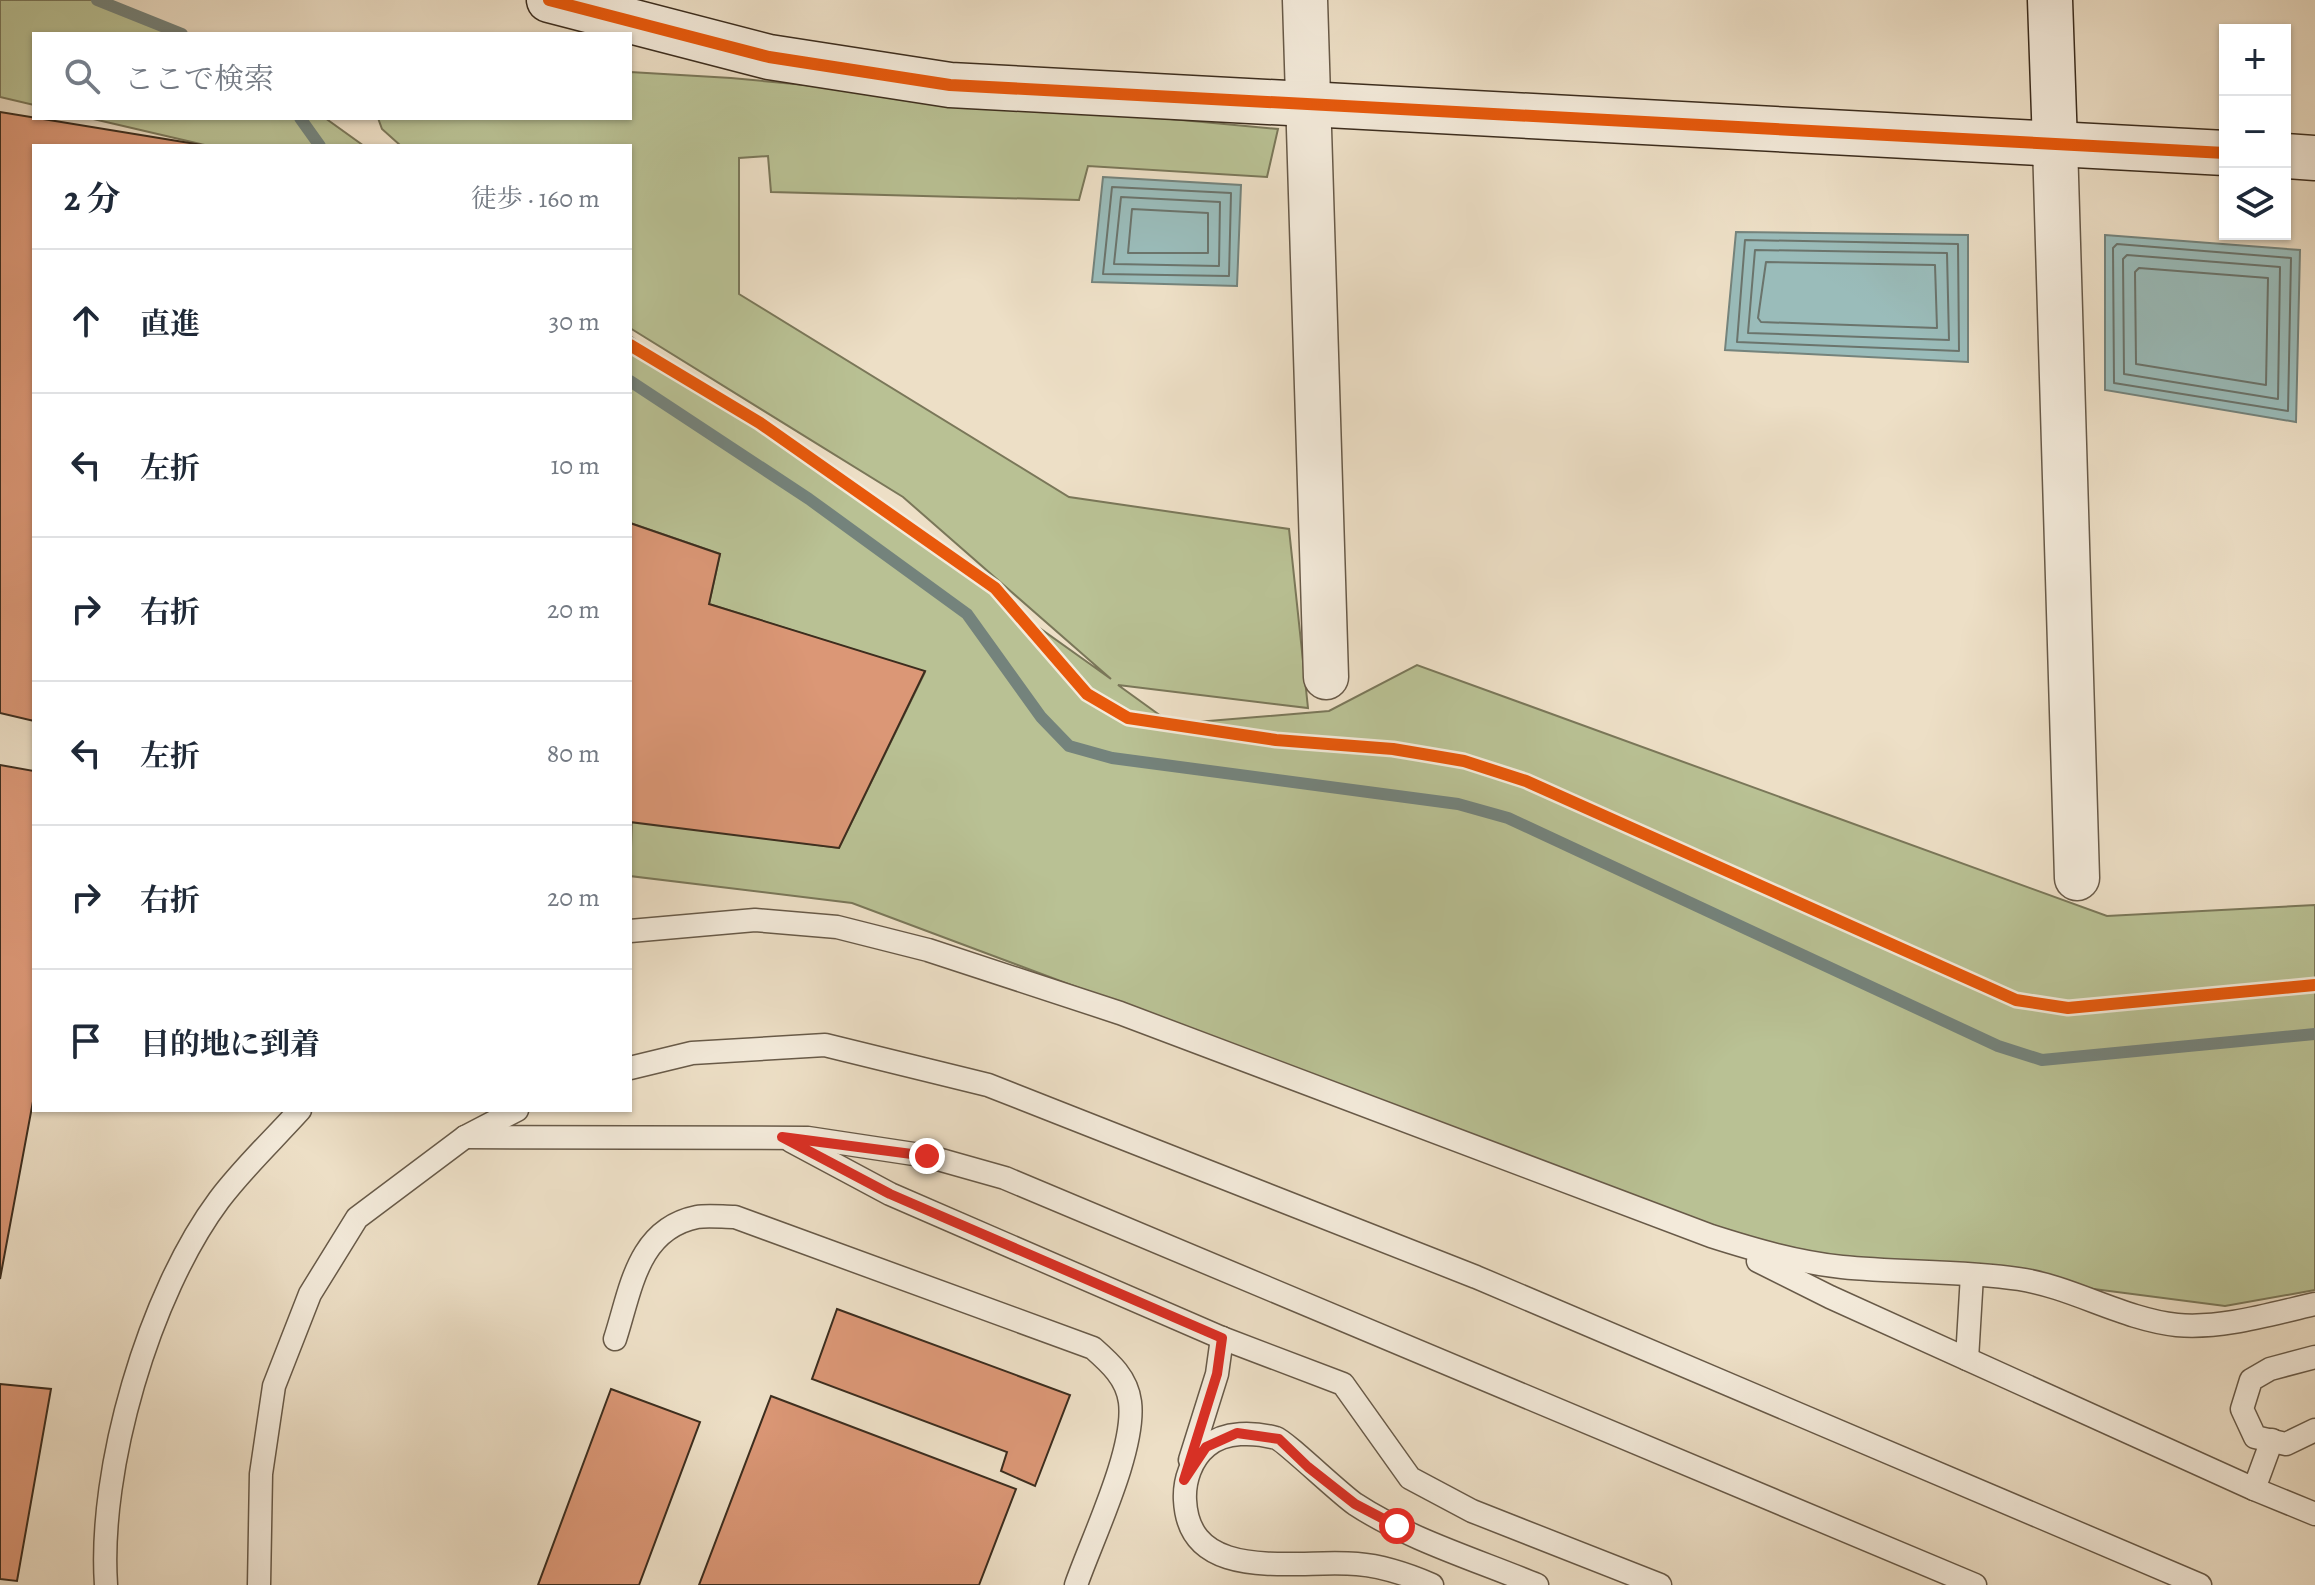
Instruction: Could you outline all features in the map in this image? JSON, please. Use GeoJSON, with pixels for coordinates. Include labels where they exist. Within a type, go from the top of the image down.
{"type":"FeatureCollection","features":[{"type":"Feature","properties":{"kind":"street"},"geometry":{"type":"LineString","coordinates":[[1305,0],[1326,677]]}},
{"type":"Feature","properties":{"kind":"street"},"geometry":{"type":"LineString","coordinates":[[2050,0],[2077,878]]}},
{"type":"Feature","properties":{"kind":"street"},"geometry":{"type":"LineString","coordinates":[[563,3],[769,57],[950,85],[2219,153]]}},
{"type":"Feature","properties":{"kind":"street"},"geometry":{"type":"LineString","coordinates":[[2291,156],[2315,158]]}},
{"type":"Feature","properties":{"kind":"lane"},"geometry":{"type":"LineString","coordinates":[[632,931],[755,920],[837,927],[928,950],[1120,1013],[1704,1233],[1782,1258],[1843,1267],[2019,1279],[2091,1298],[2138,1317],[2178,1325],[2245,1320],[2315,1304]]}},
{"type":"Feature","properties":{"kind":"lane"},"geometry":{"type":"LineString","coordinates":[[632,1068],[692,1053],[825,1045],[988,1085],[1476,1277],[2200,1585]]}},
{"type":"Feature","properties":{"kind":"lane"},"geometry":{"type":"LineString","coordinates":[[106,1585],[104,1561],[119,1441],[144,1352],[173,1278],[218,1201],[298,1112]]}},
{"type":"Feature","properties":{"kind":"lane"},"geometry":{"type":"LineString","coordinates":[[259,1585],[261,1474],[274,1386],[310,1294],[357,1218],[465,1137],[513,1112]]}},
{"type":"Feature","properties":{"kind":"lane"},"geometry":{"type":"LineString","coordinates":[[465,1137],[782,1137],[927,1156],[1005,1178],[1975,1585]]}},
{"type":"Feature","properties":{"kind":"lane"},"geometry":{"type":"LineString","coordinates":[[782,1137],[890,1194],[1222,1338],[1343,1384],[1410,1478],[1472,1511],[1660,1585]]}},
{"type":"Feature","properties":{"kind":"lane"},"geometry":{"type":"LineString","coordinates":[[615,1339],[643,1251],[660,1232],[697,1217],[735,1217],[1093,1348],[1117,1369],[1130,1401],[1129,1438],[1076,1585]]}},
{"type":"Feature","properties":{"kind":"lane"},"geometry":{"type":"LineString","coordinates":[[1704,1233],[1830,1297],[2315,1514]]}},
{"type":"Feature","properties":{"kind":"lane"},"geometry":{"type":"LineString","coordinates":[[1967,1359],[1972,1275]]}},
{"type":"Feature","properties":{"kind":"lane"},"geometry":{"type":"LineString","coordinates":[[1222,1338],[1217,1374],[1184,1480],[1185,1521],[1211,1556],[1246,1567],[1358,1564],[1408,1575],[1432,1585]]}},
{"type":"Feature","properties":{"kind":"lane"},"geometry":{"type":"LineString","coordinates":[[2315,1357],[2270,1369],[2251,1380],[2242,1409],[2255,1437],[2286,1444],[2315,1430]]}},
{"type":"Feature","properties":{"kind":"lane"},"geometry":{"type":"LineString","coordinates":[[1184,1480],[1206,1447],[1226,1437],[1237,1433],[1279,1439],[1308,1467],[1355,1504],[1397,1526],[1537,1585]]}},
{"type":"Feature","properties":{"kind":"lane"},"geometry":{"type":"LineString","coordinates":[[2254,1489],[2272,1440]]}},
{"type":"Feature","properties":{"kind":"green space"},"geometry":{"type":"Polygon","coordinates":[[[0,0],[100,0],[168,32],[32,32],[32,105],[0,97],[0,0]]]}},
{"type":"Feature","properties":{"kind":"green space"},"geometry":{"type":"Polygon","coordinates":[[[632,72],[731,78],[1278,129],[1267,177],[1088,166],[1079,200],[771,192],[768,156],[739,158],[739,294],[1069,497],[1289,529],[1308,708],[1118,685],[1172,724],[1329,711],[1417,665],[2107,916],[2315,905],[2315,1290],[2225,1306],[1771,1247],[852,903],[632,876],[632,820],[839,848],[925,672],[709,604],[720,554],[632,524],[632,337],[1111,679],[903,497],[632,329],[632,144],[399,144],[382,129],[379,120],[632,120],[632,72]]]}},
{"type":"Feature","properties":{"kind":"green space"},"geometry":{"type":"Polygon","coordinates":[[[98,120],[328,120],[361,144],[200,144],[98,120]]]}},
{"type":"Feature","properties":{"kind":"water"},"geometry":{"type":"Polygon","coordinates":[[[1103,177],[1241,185],[1237,286],[1092,282],[1103,177]]]}},
{"type":"Feature","properties":{"kind":"water"},"geometry":{"type":"Polygon","coordinates":[[[1736,232],[1968,235],[1968,362],[1725,350],[1736,232]]]}},
{"type":"Feature","properties":{"kind":"water"},"geometry":{"type":"Polygon","coordinates":[[[2105,235],[2300,250],[2296,422],[2105,390],[2105,235]]]}},
{"type":"Feature","properties":{"kind":"building"},"geometry":{"type":"Polygon","coordinates":[[[0,112],[32,117],[32,120],[49,120],[196,144],[32,144],[32,721],[0,713],[0,112]]]}},
{"type":"Feature","properties":{"kind":"building"},"geometry":{"type":"Polygon","coordinates":[[[632,524],[720,554],[709,604],[925,671],[839,848],[632,822],[632,524]]]}},
{"type":"Feature","properties":{"kind":"building"},"geometry":{"type":"Polygon","coordinates":[[[0,765],[32,771],[32,1107],[0,1279],[0,765]]]}},
{"type":"Feature","properties":{"kind":"building"},"geometry":{"type":"Polygon","coordinates":[[[837,1309],[1070,1395],[1035,1486],[1001,1471],[1007,1452],[812,1379],[837,1309]]]}},
{"type":"Feature","properties":{"kind":"building"},"geometry":{"type":"Polygon","coordinates":[[[0,1384],[51,1389],[17,1581],[0,1579],[0,1384]]]}},
{"type":"Feature","properties":{"kind":"building"},"geometry":{"type":"Polygon","coordinates":[[[611,1389],[700,1422],[639,1585],[538,1585],[611,1389]]]}},
{"type":"Feature","properties":{"kind":"building"},"geometry":{"type":"Polygon","coordinates":[[[771,1396],[1016,1489],[979,1585],[699,1585],[771,1396]]]}},
{"type":"Feature","properties":{"kind":"waterway"},"geometry":{"type":"LineString","coordinates":[[97,0],[177,32]]}},
{"type":"Feature","properties":{"kind":"waterway"},"geometry":{"type":"LineString","coordinates":[[301,120],[319,144]]}},
{"type":"Feature","properties":{"kind":"waterway"},"geometry":{"type":"LineString","coordinates":[[632,382],[809,499],[967,614],[1041,717],[1069,746],[1112,758],[1458,804],[1508,818],[1998,1046],[2042,1060],[2315,1034]]}},
{"type":"Feature","properties":{"kind":"cycle path"},"geometry":{"type":"LineString","coordinates":[[549,0],[769,57],[950,85],[2219,153]]}},
{"type":"Feature","properties":{"kind":"cycle path"},"geometry":{"type":"LineString","coordinates":[[632,346],[760,423],[995,588],[1087,694],[1128,718],[1276,740],[1393,749],[1464,761],[1526,781],[2016,1000],[2068,1008],[2315,985]]}},
{"type":"Feature","properties":{"kind":"route"},"geometry":{"type":"LineString","coordinates":[[927,1156],[782,1137],[890,1194],[1222,1338],[1217,1374],[1184,1480],[1206,1447],[1237,1433],[1279,1439],[1308,1467],[1355,1504],[1397,1526]]}}]}
